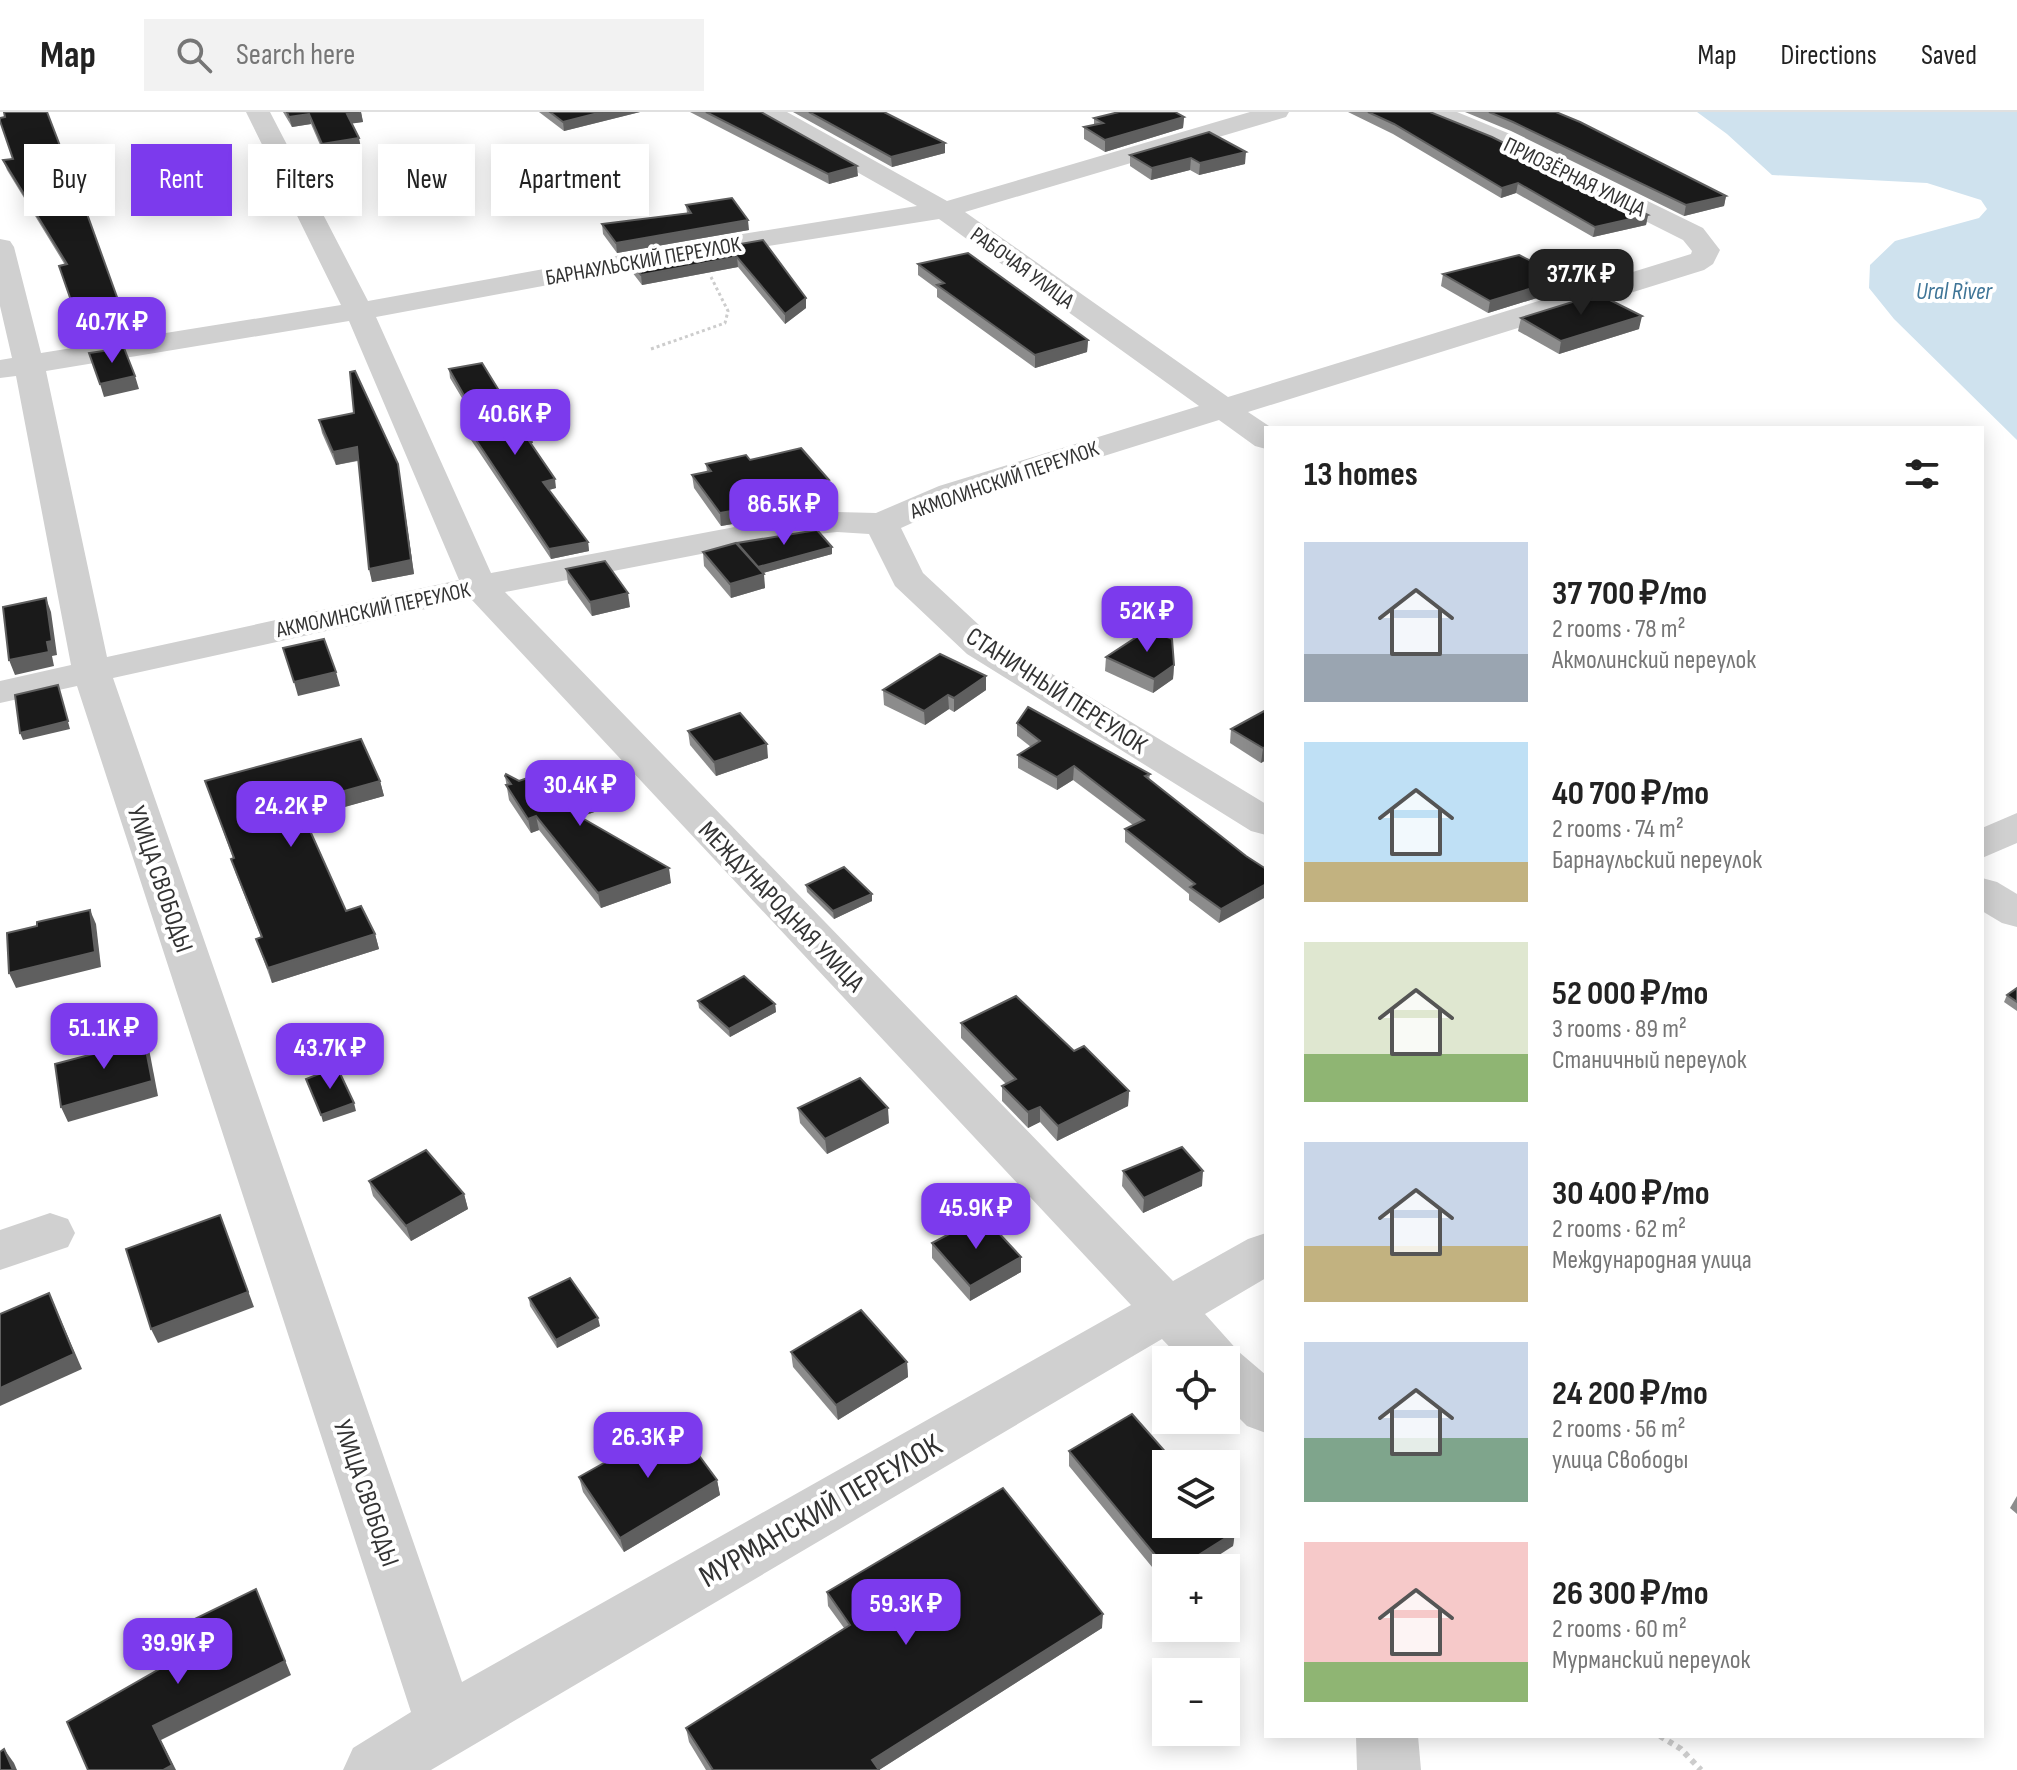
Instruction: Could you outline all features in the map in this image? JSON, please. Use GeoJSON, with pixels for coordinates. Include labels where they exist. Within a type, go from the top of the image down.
{"type":"FeatureCollection","features":[{"type":"Feature","properties":{"kind":"street","name":"МЕЖДУНАРОДНАЯ УЛИЦА"},"geometry":{"type":"LineString","coordinates":[[258,112],[359,311],[479,586],[1202,1346]]}},
{"type":"Feature","properties":{"kind":"street","name":"РАБОЧАЯ УЛИЦА"},"geometry":{"type":"LineString","coordinates":[[769,112],[944,210],[1264,438]]}},
{"type":"Feature","properties":{"kind":"street","name":"БАРНАУЛЬСКИЙ ПЕРЕУЛОК"},"geometry":{"type":"LineString","coordinates":[[14,367],[944,210],[1277,112]]}},
{"type":"Feature","properties":{"kind":"street","name":"ПРИОЗЁРНАЯ УЛИЦА"},"geometry":{"type":"LineString","coordinates":[[1435,112],[1501,139],[1693,234],[1706,250]]}},
{"type":"Feature","properties":{"kind":"street","name":"УЛИЦА СВОБОДЫ"},"geometry":{"type":"LineString","coordinates":[[0,247],[14,367],[91,670],[446,1725]]}},
{"type":"Feature","properties":{"kind":"street","name":"АКМОЛИНСКИЙ ПЕРЕУЛОК"},"geometry":{"type":"LineString","coordinates":[[0,692],[479,586],[788,527],[837,522],[882,524],[951,493],[1694,264],[1703,258],[1706,250]]}},
{"type":"Feature","properties":{"kind":"street","name":"СТАНИЧНЫЙ ПЕРЕУЛОК"},"geometry":{"type":"LineString","coordinates":[[882,524],[908,578],[980,646],[1264,821]]}},
{"type":"Feature","properties":{"kind":"street"},"geometry":{"type":"LineString","coordinates":[[1984,844],[2017,826]]}},
{"type":"Feature","properties":{"kind":"street"},"geometry":{"type":"LineString","coordinates":[[1984,893],[2017,913]]}},
{"type":"Feature","properties":{"kind":"street"},"geometry":{"type":"LineString","coordinates":[[0,1250],[50,1233]]}},
{"type":"Feature","properties":{"kind":"street","name":"МУРМАНСКИЙ ПЕРЕУЛОК"},"geometry":{"type":"LineString","coordinates":[[375,1770],[446,1725],[1264,1254]]}},
{"type":"Feature","properties":{"kind":"street"},"geometry":{"type":"LineString","coordinates":[[1240,1384],[1264,1408]]}},
{"type":"Feature","properties":{"kind":"street"},"geometry":{"type":"LineString","coordinates":[[1387,1738],[1389,1770]]}},
{"type":"Feature","properties":{"kind":"path"},"geometry":{"type":"LineString","coordinates":[[651,349],[725,323],[728,311],[714,281],[693,250]]}},
{"type":"Feature","properties":{"kind":"path"},"geometry":{"type":"LineString","coordinates":[[1663,1738],[1681,1749],[1701,1770]]}},
{"type":"Feature","properties":{"kind":"water","name":"Ural River"},"geometry":{"type":"Polygon","coordinates":[[[1697,112],[2017,112],[2017,440],[1894,319],[1869,288],[1870,265],[1895,241],[1979,218],[1987,209],[1981,200],[1927,183],[1772,175],[1727,134],[1697,112]]]}},
{"type":"Feature","properties":{"kind":"building"},"geometry":{"type":"Polygon","coordinates":[[[4,112],[47,112],[59,144],[24,144],[24,194],[3,160],[13,159],[0,121],[5,117],[4,112]]]}},
{"type":"Feature","properties":{"kind":"building"},"geometry":{"type":"Polygon","coordinates":[[[287,112],[359,112],[347,114],[359,138],[322,144],[309,114],[289,117],[287,112]]]}},
{"type":"Feature","properties":{"kind":"building"},"geometry":{"type":"Polygon","coordinates":[[[550,112],[602,112],[563,122],[550,112]]]}},
{"type":"Feature","properties":{"kind":"building"},"geometry":{"type":"Polygon","coordinates":[[[706,112],[761,112],[857,166],[828,174],[706,112]]]}},
{"type":"Feature","properties":{"kind":"building"},"geometry":{"type":"Polygon","coordinates":[[[809,112],[884,112],[945,143],[891,157],[809,112]]]}},
{"type":"Feature","properties":{"kind":"building"},"geometry":{"type":"Polygon","coordinates":[[[1119,112],[1175,112],[1184,117],[1105,140],[1084,127],[1103,123],[1094,118],[1119,112]]]}},
{"type":"Feature","properties":{"kind":"building"},"geometry":{"type":"Polygon","coordinates":[[[1368,112],[1430,112],[1492,137],[1648,215],[1595,227],[1518,183],[1502,188],[1368,112]]]}},
{"type":"Feature","properties":{"kind":"building"},"geometry":{"type":"Polygon","coordinates":[[[1489,112],[1556,112],[1726,196],[1686,205],[1489,112]]]}},
{"type":"Feature","properties":{"kind":"building"},"geometry":{"type":"Polygon","coordinates":[[[1209,132],[1246,152],[1200,163],[1191,158],[1152,168],[1130,155],[1209,132]]]}},
{"type":"Feature","properties":{"kind":"building"},"geometry":{"type":"Polygon","coordinates":[[[732,198],[748,220],[616,243],[602,224],[691,213],[686,205],[732,198]]]}},
{"type":"Feature","properties":{"kind":"building"},"geometry":{"type":"Polygon","coordinates":[[[37,216],[88,216],[127,325],[82,332],[59,266],[67,264],[37,216]]]}},
{"type":"Feature","properties":{"kind":"building"},"geometry":{"type":"Polygon","coordinates":[[[763,240],[806,298],[785,314],[737,257],[641,275],[631,263],[763,240]]]}},
{"type":"Feature","properties":{"kind":"building"},"geometry":{"type":"Polygon","coordinates":[[[968,253],[1088,340],[1035,355],[937,285],[944,283],[918,264],[968,253]]]}},
{"type":"Feature","properties":{"kind":"building"},"geometry":{"type":"Polygon","coordinates":[[[1519,255],[1565,278],[1490,301],[1443,274],[1519,255]]]}},
{"type":"Feature","properties":{"kind":"building"},"geometry":{"type":"Polygon","coordinates":[[[1598,294],[1642,316],[1561,341],[1521,318],[1598,294]]]}},
{"type":"Feature","properties":{"kind":"building"},"geometry":{"type":"Polygon","coordinates":[[[124,348],[135,376],[100,384],[89,353],[124,348]]]}},
{"type":"Feature","properties":{"kind":"building"},"geometry":{"type":"Polygon","coordinates":[[[482,363],[509,407],[531,434],[525,435],[555,479],[543,482],[588,542],[549,549],[468,428],[481,425],[449,369],[482,363]]]}},
{"type":"Feature","properties":{"kind":"building"},"geometry":{"type":"Polygon","coordinates":[[[355,371],[398,464],[411,560],[369,569],[357,447],[333,452],[319,420],[354,413],[350,372],[355,371]]]}},
{"type":"Feature","properties":{"kind":"building"},"geometry":{"type":"Polygon","coordinates":[[[801,448],[829,480],[786,490],[795,500],[720,513],[692,475],[711,471],[706,464],[746,455],[750,460],[801,448]]]}},
{"type":"Feature","properties":{"kind":"building"},"geometry":{"type":"Polygon","coordinates":[[[817,530],[832,547],[758,567],[737,543],[817,530]]]}},
{"type":"Feature","properties":{"kind":"building"},"geometry":{"type":"Polygon","coordinates":[[[736,543],[764,574],[730,584],[703,552],[736,543]]]}},
{"type":"Feature","properties":{"kind":"building"},"geometry":{"type":"Polygon","coordinates":[[[605,561],[628,593],[590,602],[566,569],[605,561]]]}},
{"type":"Feature","properties":{"kind":"building"},"geometry":{"type":"Polygon","coordinates":[[[46,598],[52,641],[47,642],[49,652],[9,660],[3,607],[46,598]]]}},
{"type":"Feature","properties":{"kind":"building"},"geometry":{"type":"Polygon","coordinates":[[[1149,629],[1172,639],[1174,665],[1154,679],[1106,657],[1149,629]]]}},
{"type":"Feature","properties":{"kind":"building"},"geometry":{"type":"Polygon","coordinates":[[[324,639],[336,672],[294,682],[283,648],[324,639]]]}},
{"type":"Feature","properties":{"kind":"building"},"geometry":{"type":"Polygon","coordinates":[[[940,654],[986,676],[954,698],[948,695],[924,711],[883,690],[940,654]]]}},
{"type":"Feature","properties":{"kind":"building"},"geometry":{"type":"Polygon","coordinates":[[[58,685],[68,721],[20,733],[15,695],[58,685]]]}},
{"type":"Feature","properties":{"kind":"building"},"geometry":{"type":"Polygon","coordinates":[[[1028,707],[1150,774],[1145,776],[1264,868],[1264,885],[1221,909],[1190,887],[1195,884],[1125,829],[1144,820],[1074,766],[1057,777],[1018,755],[1040,741],[1017,723],[1028,707]]]}},
{"type":"Feature","properties":{"kind":"building"},"geometry":{"type":"Polygon","coordinates":[[[1264,711],[1264,748],[1263,748],[1231,729],[1264,711]]]}},
{"type":"Feature","properties":{"kind":"building"},"geometry":{"type":"Polygon","coordinates":[[[740,713],[767,744],[714,762],[688,731],[740,713]]]}},
{"type":"Feature","properties":{"kind":"building"},"geometry":{"type":"Polygon","coordinates":[[[361,739],[380,781],[298,804],[346,911],[361,906],[375,934],[268,968],[256,939],[262,937],[205,781],[361,739]]]}},
{"type":"Feature","properties":{"kind":"building"},"geometry":{"type":"Polygon","coordinates":[[[574,762],[597,795],[563,807],[669,868],[598,893],[536,816],[528,819],[506,785],[511,784],[506,774],[519,781],[574,762]]]}},
{"type":"Feature","properties":{"kind":"building"},"geometry":{"type":"Polygon","coordinates":[[[844,867],[872,894],[833,911],[806,885],[844,867]]]}},
{"type":"Feature","properties":{"kind":"building"},"geometry":{"type":"Polygon","coordinates":[[[90,910],[95,952],[9,973],[7,933],[37,926],[37,922],[90,910]]]}},
{"type":"Feature","properties":{"kind":"building"},"geometry":{"type":"Polygon","coordinates":[[[744,976],[775,1004],[729,1029],[698,1001],[744,976]]]}},
{"type":"Feature","properties":{"kind":"building"},"geometry":{"type":"Polygon","coordinates":[[[2017,988],[2017,1002],[2007,995],[2017,988]]]}},
{"type":"Feature","properties":{"kind":"building"},"geometry":{"type":"Polygon","coordinates":[[[1016,996],[1074,1051],[1084,1046],[1129,1091],[1058,1126],[1040,1107],[1028,1112],[1002,1086],[1016,1079],[961,1023],[1016,996]]]}},
{"type":"Feature","properties":{"kind":"building"},"geometry":{"type":"Polygon","coordinates":[[[143,1034],[152,1081],[61,1107],[55,1064],[93,1054],[92,1048],[143,1034]]]}},
{"type":"Feature","properties":{"kind":"building"},"geometry":{"type":"Polygon","coordinates":[[[337,1067],[354,1103],[321,1115],[306,1079],[337,1067]]]}},
{"type":"Feature","properties":{"kind":"building"},"geometry":{"type":"Polygon","coordinates":[[[860,1078],[888,1108],[825,1139],[798,1108],[860,1078]]]}},
{"type":"Feature","properties":{"kind":"building"},"geometry":{"type":"Polygon","coordinates":[[[1182,1147],[1203,1171],[1144,1198],[1123,1171],[1182,1147]]]}},
{"type":"Feature","properties":{"kind":"building"},"geometry":{"type":"Polygon","coordinates":[[[426,1150],[464,1194],[406,1226],[369,1181],[426,1150]]]}},
{"type":"Feature","properties":{"kind":"building"},"geometry":{"type":"Polygon","coordinates":[[[220,1215],[248,1292],[151,1329],[126,1249],[220,1215]]]}},
{"type":"Feature","properties":{"kind":"building"},"geometry":{"type":"Polygon","coordinates":[[[983,1216],[1021,1257],[970,1286],[932,1243],[983,1216]]]}},
{"type":"Feature","properties":{"kind":"building"},"geometry":{"type":"Polygon","coordinates":[[[570,1278],[598,1318],[556,1340],[529,1298],[570,1278]]]}},
{"type":"Feature","properties":{"kind":"building"},"geometry":{"type":"Polygon","coordinates":[[[49,1293],[74,1354],[0,1388],[0,1314],[49,1293]]]}},
{"type":"Feature","properties":{"kind":"building"},"geometry":{"type":"Polygon","coordinates":[[[861,1310],[907,1362],[836,1405],[791,1352],[861,1310]]]}},
{"type":"Feature","properties":{"kind":"building"},"geometry":{"type":"Polygon","coordinates":[[[1132,1414],[1164,1450],[1152,1450],[1152,1538],[1226,1538],[1200,1554],[1154,1554],[1069,1451],[1132,1414]]]}},
{"type":"Feature","properties":{"kind":"building"},"geometry":{"type":"Polygon","coordinates":[[[675,1423],[717,1480],[620,1538],[579,1477],[675,1423]]]}},
{"type":"Feature","properties":{"kind":"building"},"geometry":{"type":"Polygon","coordinates":[[[1003,1488],[1103,1614],[872,1760],[879,1770],[713,1770],[686,1728],[850,1625],[827,1592],[1003,1488]]]}},
{"type":"Feature","properties":{"kind":"building"},"geometry":{"type":"Polygon","coordinates":[[[256,1589],[285,1661],[153,1726],[172,1765],[163,1770],[88,1770],[67,1722],[175,1660],[166,1633],[256,1589]]]}},
{"type":"Feature","properties":{"kind":"building"},"geometry":{"type":"Polygon","coordinates":[[[4,1749],[13,1770],[0,1770],[0,1752],[4,1749]]]}}]}
